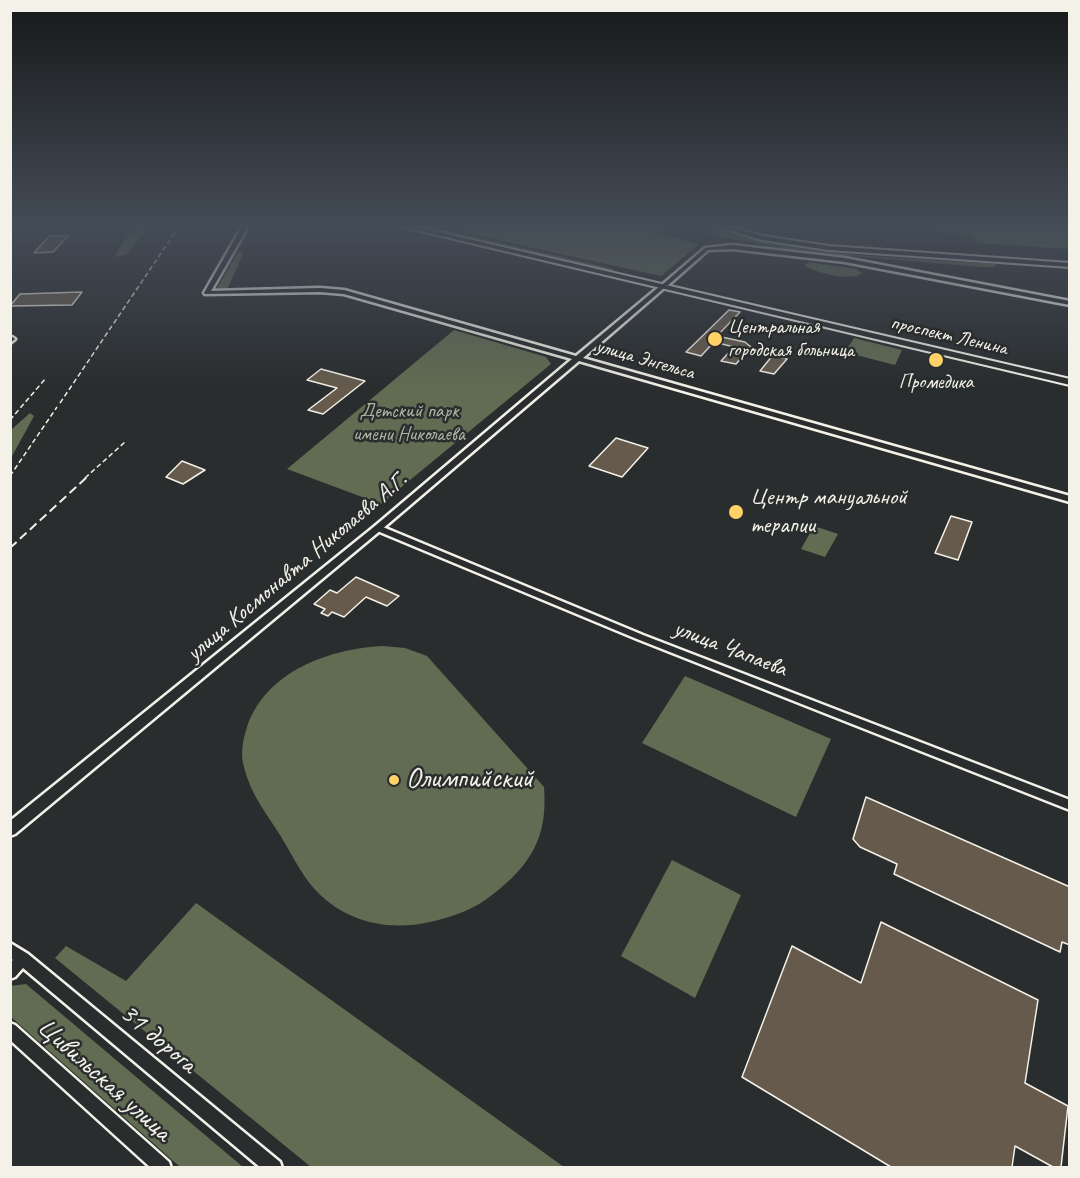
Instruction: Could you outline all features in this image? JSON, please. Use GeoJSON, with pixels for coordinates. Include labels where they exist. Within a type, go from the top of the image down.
{"type":"FeatureCollection","features":[{"type":"Feature","properties":{"kind":"main road","name":"проспект Ленина"},"geometry":{"type":"LineString","coordinates":[[638,280],[664,286]]}},
{"type":"Feature","properties":{"kind":"main road","name":"проспект Ленина"},"geometry":{"type":"LineString","coordinates":[[639,280],[1070,381]]}},
{"type":"Feature","properties":{"kind":"street","name":"улица Энгельса"},"geometry":{"type":"LineString","coordinates":[[214,280],[207,293],[336,291],[1070,499]]}},
{"type":"Feature","properties":{"kind":"street","name":"улица Космонавта Николаева А.Г."},"geometry":{"type":"LineString","coordinates":[[10,830],[378,528],[671,280]]}},
{"type":"Feature","properties":{"kind":"street","name":"улица Космонавта Николаева А.Г."},"geometry":{"type":"LineString","coordinates":[[952,280],[1070,303]]}},
{"type":"Feature","properties":{"kind":"street","name":"улица Чапаева"},"geometry":{"type":"LineString","coordinates":[[378,528],[640,637],[1070,805]]}},
{"type":"Feature","properties":{"kind":"street","name":"31 дорога"},"geometry":{"type":"LineString","coordinates":[[10,949],[274,1167]]}},
{"type":"Feature","properties":{"kind":"street"},"geometry":{"type":"LineString","coordinates":[[10,972],[23,960]]}},
{"type":"Feature","properties":{"kind":"street","name":"Цивильская улица"},"geometry":{"type":"LineString","coordinates":[[10,1030],[163,1167]]}},
{"type":"Feature","properties":{"kind":"green space"},"geometry":{"type":"Polygon","coordinates":[[[222,280],[231,280],[228,288],[217,288],[222,280]]]}},
{"type":"Feature","properties":{"kind":"green space","name":"Детский парк имени Николаева"},"geometry":{"type":"Polygon","coordinates":[[[454,330],[546,357],[551,364],[381,504],[287,469],[454,330]]]}},
{"type":"Feature","properties":{"kind":"green space"},"geometry":{"type":"Polygon","coordinates":[[[854,338],[902,350],[895,365],[845,352],[854,338]]]}},
{"type":"Feature","properties":{"kind":"green space"},"geometry":{"type":"Polygon","coordinates":[[[30,413],[34,416],[11,458],[11,430],[30,413]]]}},
{"type":"Feature","properties":{"kind":"green space"},"geometry":{"type":"Polygon","coordinates":[[[814,526],[838,534],[825,557],[801,549],[814,526]]]}},
{"type":"Feature","properties":{"kind":"green space","name":"Олимпийский"},"geometry":{"type":"Polygon","coordinates":[[[383,646],[405,648],[427,656],[544,787],[545,805],[540,835],[527,861],[506,884],[485,900],[463,912],[413,925],[397,926],[365,921],[336,907],[323,897],[302,873],[259,802],[250,786],[242,757],[247,727],[256,708],[269,691],[284,678],[321,658],[362,648],[383,646]]]}},
{"type":"Feature","properties":{"kind":"green space"},"geometry":{"type":"Polygon","coordinates":[[[685,676],[831,739],[796,817],[642,743],[685,676]]]}},
{"type":"Feature","properties":{"kind":"green space"},"geometry":{"type":"Polygon","coordinates":[[[672,860],[741,895],[695,998],[621,956],[672,860]]]}},
{"type":"Feature","properties":{"kind":"green space"},"geometry":{"type":"Polygon","coordinates":[[[196,903],[564,1167],[311,1167],[55,958],[66,946],[126,981],[196,903]]]}},
{"type":"Feature","properties":{"kind":"green space"},"geometry":{"type":"Polygon","coordinates":[[[26,984],[243,1167],[180,1167],[11,1017],[11,986],[26,984]]]}},
{"type":"Feature","properties":{"kind":"building"},"geometry":{"type":"Polygon","coordinates":[[[82,292],[72,305],[10,306],[20,294],[82,292]]]}},
{"type":"Feature","properties":{"kind":"building","name":"Центральная городская больница"},"geometry":{"type":"Polygon","coordinates":[[[729,310],[740,312],[717,336],[745,342],[751,347],[736,364],[721,361],[734,347],[714,342],[701,356],[686,352],[729,310]]]}},
{"type":"Feature","properties":{"kind":"building"},"geometry":{"type":"Polygon","coordinates":[[[773,355],[787,359],[774,374],[760,371],[773,355]]]}},
{"type":"Feature","properties":{"kind":"building"},"geometry":{"type":"Polygon","coordinates":[[[321,369],[365,381],[323,414],[308,410],[337,388],[307,380],[321,369]]]}},
{"type":"Feature","properties":{"kind":"building"},"geometry":{"type":"Polygon","coordinates":[[[616,438],[648,448],[622,477],[589,466],[616,438]]]}},
{"type":"Feature","properties":{"kind":"building"},"geometry":{"type":"Polygon","coordinates":[[[182,461],[205,470],[183,484],[166,477],[182,461]]]}},
{"type":"Feature","properties":{"kind":"building"},"geometry":{"type":"Polygon","coordinates":[[[951,516],[972,522],[958,560],[935,553],[951,516]]]}},
{"type":"Feature","properties":{"kind":"building"},"geometry":{"type":"Polygon","coordinates":[[[356,577],[399,596],[387,606],[366,597],[344,617],[332,612],[328,616],[321,613],[325,609],[314,604],[330,590],[337,593],[356,577]]]}},
{"type":"Feature","properties":{"kind":"building"},"geometry":{"type":"Polygon","coordinates":[[[866,797],[1070,887],[1070,945],[1062,942],[1060,952],[894,874],[897,864],[860,847],[853,839],[866,797]]]}},
{"type":"Feature","properties":{"kind":"building"},"geometry":{"type":"Polygon","coordinates":[[[881,922],[1038,1000],[1025,1083],[1068,1106],[1061,1167],[1053,1167],[1015,1146],[1012,1167],[891,1167],[742,1077],[792,946],[861,983],[881,922]]]}},
{"type":"Feature","properties":{"kind":"railway"},"geometry":{"type":"LineString","coordinates":[[60,403],[143,280]]}},
{"type":"Feature","properties":{"kind":"railway"},"geometry":{"type":"LineString","coordinates":[[10,420],[46,378]]}},
{"type":"Feature","properties":{"kind":"railway"},"geometry":{"type":"LineString","coordinates":[[10,476],[57,407]]}},
{"type":"Feature","properties":{"kind":"railway"},"geometry":{"type":"LineString","coordinates":[[85,478],[125,442]]}},
{"type":"Feature","properties":{"kind":"railway"},"geometry":{"type":"LineString","coordinates":[[10,548],[87,477]]}},
{"type":"Feature","properties":{"kind":"place","name":"Центральная городская больница"},"geometry":{"type":"Point","coordinates":[715,339]}},
{"type":"Feature","properties":{"kind":"place","name":"Промедика"},"geometry":{"type":"Point","coordinates":[936,360]}},
{"type":"Feature","properties":{"kind":"place","name":"Центр мануальной терапии"},"geometry":{"type":"Point","coordinates":[736,512]}},
{"type":"Feature","properties":{"kind":"place","name":"Олимпийский"},"geometry":{"type":"Point","coordinates":[394,780]}}]}
